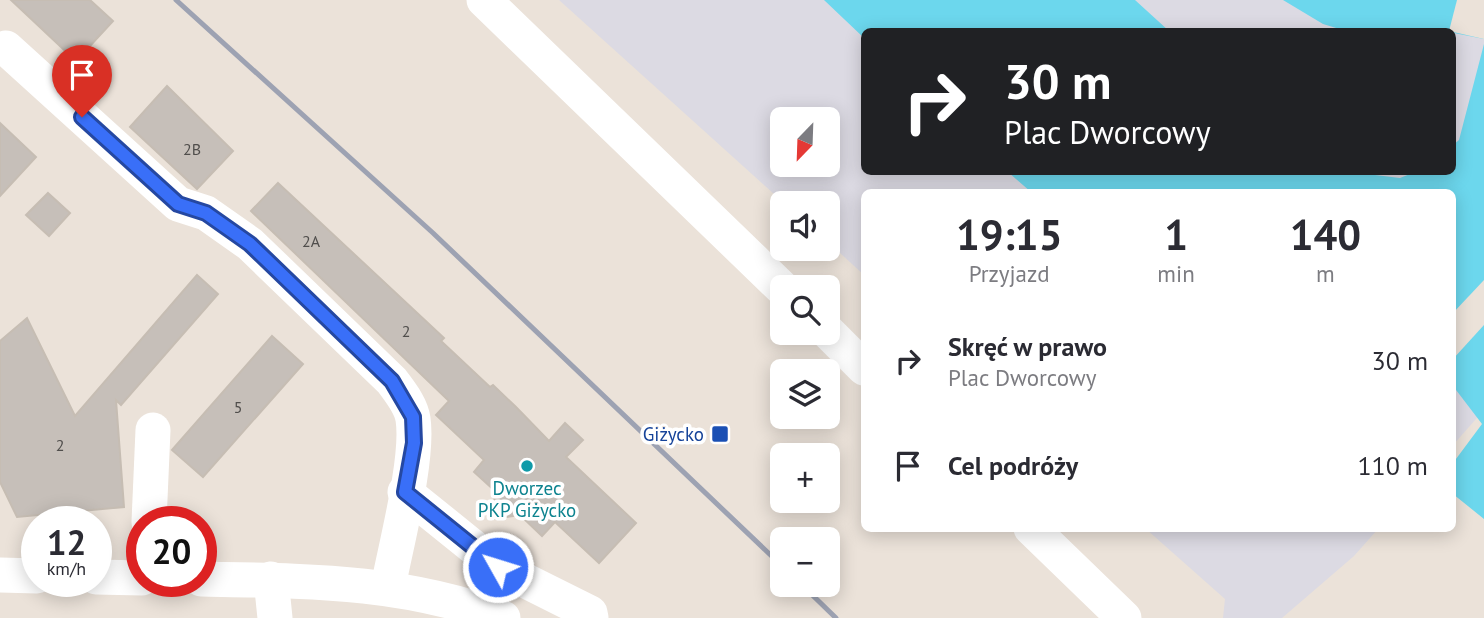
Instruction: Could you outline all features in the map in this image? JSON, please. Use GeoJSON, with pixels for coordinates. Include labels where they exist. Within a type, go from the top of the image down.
{"type":"FeatureCollection","features":[{"type":"Feature","properties":{"kind":"street"},"geometry":{"type":"LineString","coordinates":[[484,0],[770,276]]}},
{"type":"Feature","properties":{"kind":"street"},"geometry":{"type":"LineString","coordinates":[[6,48],[178,204],[206,213],[250,244],[392,381],[413,417],[414,443],[388,587]]}},
{"type":"Feature","properties":{"kind":"street"},"geometry":{"type":"LineString","coordinates":[[840,344],[861,365]]}},
{"type":"Feature","properties":{"kind":"street"},"geometry":{"type":"LineString","coordinates":[[150,506],[153,430]]}},
{"type":"Feature","properties":{"kind":"street"},"geometry":{"type":"LineString","coordinates":[[405,492],[498,567],[590,613],[591,618]]}},
{"type":"Feature","properties":{"kind":"street"},"geometry":{"type":"LineString","coordinates":[[1035,532],[1124,618]]}},
{"type":"Feature","properties":{"kind":"street"},"geometry":{"type":"LineString","coordinates":[[0,575],[21,576]]}},
{"type":"Feature","properties":{"kind":"street"},"geometry":{"type":"LineString","coordinates":[[217,579],[348,582],[388,587],[467,604],[503,618]]}},
{"type":"Feature","properties":{"kind":"street"},"geometry":{"type":"LineString","coordinates":[[271,579],[275,618]]}},
{"type":"Feature","properties":{"kind":"shaded area"},"geometry":{"type":"Polygon","coordinates":[[[559,0],[1484,0],[1484,410],[1456,442],[1456,189],[861,189],[861,272],[840,253],[840,191],[771,191],[559,0]]]}},
{"type":"Feature","properties":{"kind":"shaded area"},"geometry":{"type":"Polygon","coordinates":[[[1149,532],[1375,532],[1354,556],[1282,618],[1223,618],[1225,599],[1149,532]]]}},
{"type":"Feature","properties":{"kind":"water"},"geometry":{"type":"Polygon","coordinates":[[[824,0],[1135,0],[1166,28],[861,28],[861,35],[824,0]]]}},
{"type":"Feature","properties":{"kind":"water"},"geometry":{"type":"Polygon","coordinates":[[[1283,0],[1484,0],[1484,39],[1456,33],[1456,28],[1336,28],[1323,24],[1283,0]]]}},
{"type":"Feature","properties":{"kind":"water"},"geometry":{"type":"Polygon","coordinates":[[[1484,44],[1484,519],[1456,496],[1456,459],[1482,424],[1456,390],[1456,189],[1028,189],[1011,175],[1375,175],[1400,178],[1408,175],[1456,175],[1456,142],[1459,140],[1484,44]]]}},
{"type":"Feature","properties":{"kind":"pier"},"geometry":{"type":"Polygon","coordinates":[[[1457,0],[1484,0],[1484,39],[1456,33],[1456,28],[1450,28],[1457,0]]]}},
{"type":"Feature","properties":{"kind":"pier"},"geometry":{"type":"Polygon","coordinates":[[[1484,280],[1484,325],[1456,356],[1456,310],[1484,280]]]}},
{"type":"Feature","properties":{"kind":"building"},"geometry":{"type":"Polygon","coordinates":[[[11,0],[90,0],[113,21],[76,61],[11,0]]]}},
{"type":"Feature","properties":{"kind":"building"},"geometry":{"type":"Polygon","coordinates":[[[167,86],[233,151],[197,189],[130,127],[167,86]]]}},
{"type":"Feature","properties":{"kind":"building"},"geometry":{"type":"Polygon","coordinates":[[[0,123],[36,157],[0,196],[0,123]]]}},
{"type":"Feature","properties":{"kind":"building"},"geometry":{"type":"Polygon","coordinates":[[[278,183],[444,338],[441,341],[490,387],[493,385],[549,441],[565,423],[583,440],[566,457],[636,523],[599,563],[555,522],[542,536],[520,515],[493,519],[495,491],[474,472],[484,460],[436,415],[449,401],[251,211],[278,183]]]}},
{"type":"Feature","properties":{"kind":"building"},"geometry":{"type":"Polygon","coordinates":[[[48,193],[70,213],[49,236],[26,215],[48,193]]]}},
{"type":"Feature","properties":{"kind":"building"},"geometry":{"type":"Polygon","coordinates":[[[197,275],[218,294],[121,405],[116,400],[124,507],[21,506],[21,517],[17,517],[0,482],[0,341],[27,318],[75,416],[197,275]]]}},
{"type":"Feature","properties":{"kind":"building"},"geometry":{"type":"Polygon","coordinates":[[[272,336],[303,364],[203,477],[172,450],[272,336]]]}},
{"type":"Feature","properties":{"kind":"railway"},"geometry":{"type":"LineString","coordinates":[[176,0],[433,233],[770,555]]}},
{"type":"Feature","properties":{"kind":"railway"},"geometry":{"type":"LineString","coordinates":[[814,597],[836,618]]}},
{"type":"Feature","properties":{"kind":"place","name":"Giżycko"},"geometry":{"type":"Point","coordinates":[720,434]}},
{"type":"Feature","properties":{"kind":"place","name":"Dworzec PKP Giżycko"},"geometry":{"type":"Point","coordinates":[527,466]}},
{"type":"Feature","properties":{"kind":"route"},"geometry":{"type":"LineString","coordinates":[[82,117],[178,204],[206,213],[250,244],[392,381],[404,396],[413,417],[414,443],[405,492],[498,567]]}}]}
